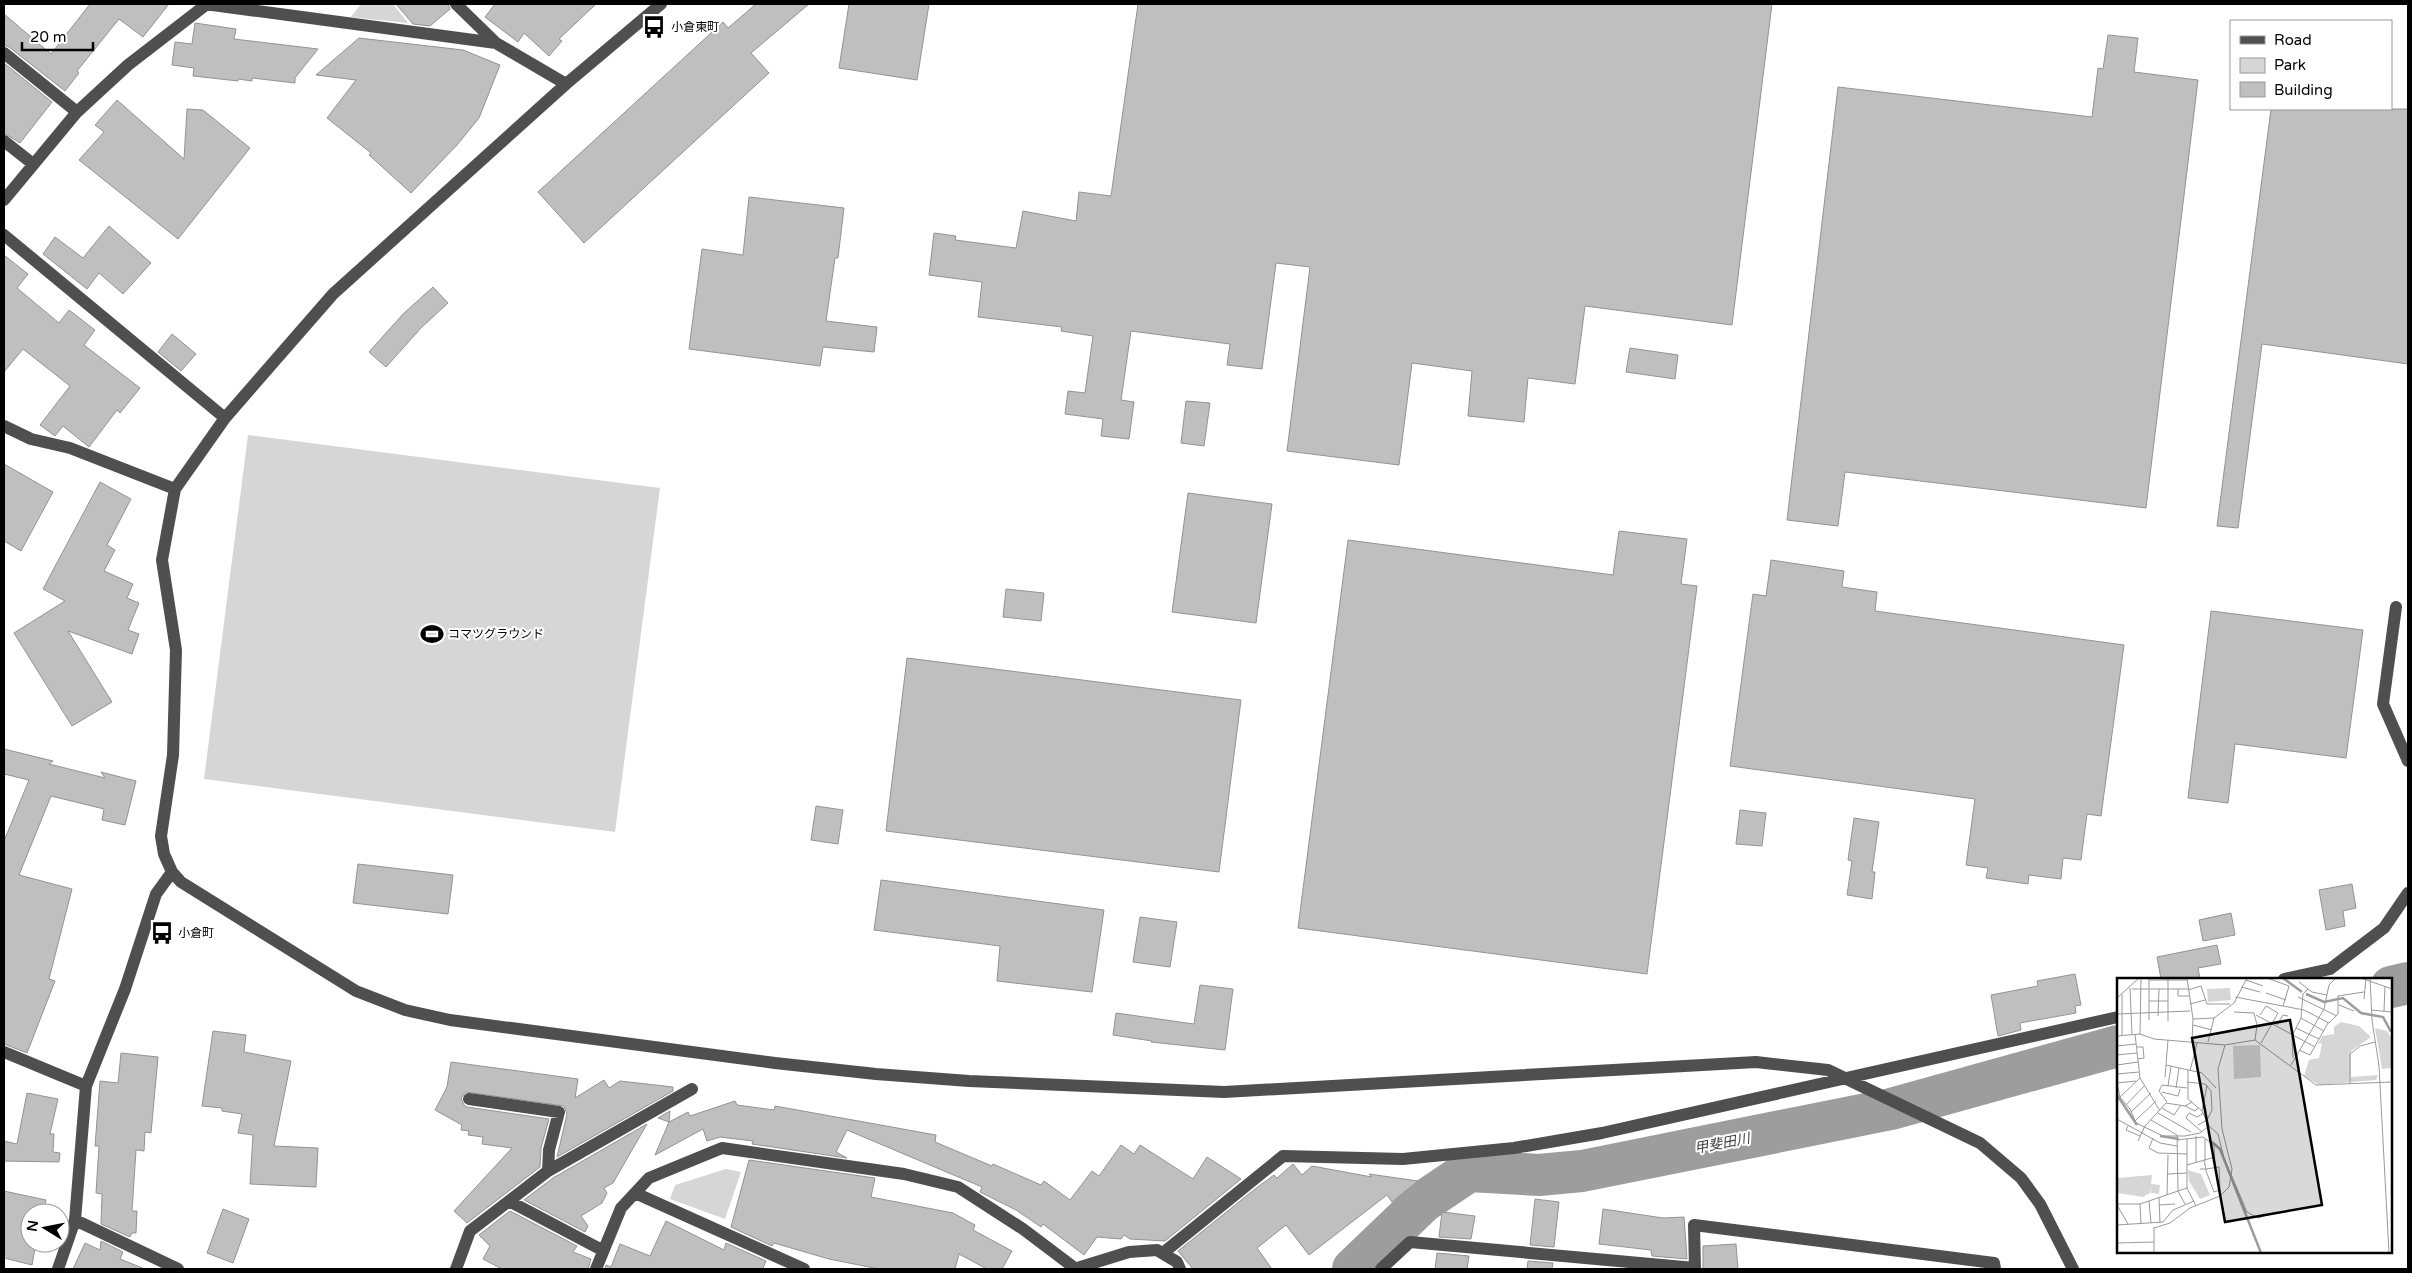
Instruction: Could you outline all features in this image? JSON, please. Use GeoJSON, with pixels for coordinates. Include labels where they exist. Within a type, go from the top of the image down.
{"type":"FeatureCollection","features":[{"type":"Feature","properties":{"kind":"street"},"geometry":{"type":"LineString","coordinates":[[4,200],[77,112],[128,65],[206,4],[496,43]]}},
{"type":"Feature","properties":{"kind":"street"},"geometry":{"type":"LineString","coordinates":[[456,4],[496,43],[566,84]]}},
{"type":"Feature","properties":{"kind":"street"},"geometry":{"type":"LineString","coordinates":[[661,4],[566,84],[333,294],[225,418],[175,489],[162,560],[176,650],[173,756],[161,836],[164,854],[172,872],[181,882],[356,991],[405,1010],[450,1020],[775,1063],[968,1082],[1224,1092],[1756,1062],[1828,1070],[1980,1143],[2021,1178],[2040,1204],[2073,1269]]}},
{"type":"Feature","properties":{"kind":"street"},"geometry":{"type":"LineString","coordinates":[[4,53],[77,112]]}},
{"type":"Feature","properties":{"kind":"street"},"geometry":{"type":"LineString","coordinates":[[4,141],[33,164]]}},
{"type":"Feature","properties":{"kind":"street"},"geometry":{"type":"LineString","coordinates":[[4,235],[225,418]]}},
{"type":"Feature","properties":{"kind":"street"},"geometry":{"type":"LineString","coordinates":[[4,426],[31,439],[70,448],[175,489]]}},
{"type":"Feature","properties":{"kind":"street"},"geometry":{"type":"LineString","coordinates":[[2396,607],[2384,704],[2408,761]]}},
{"type":"Feature","properties":{"kind":"street"},"geometry":{"type":"LineString","coordinates":[[58,1269],[76,1220],[86,1086],[125,988],[156,894],[172,872]]}},
{"type":"Feature","properties":{"kind":"street"},"geometry":{"type":"LineString","coordinates":[[2289,978],[2330,969],[2384,928],[2408,893]]}},
{"type":"Feature","properties":{"kind":"street"},"geometry":{"type":"LineString","coordinates":[[1163,1253],[1283,1156],[1403,1159],[1514,1148],[1602,1133],[2117,1017]]}},
{"type":"Feature","properties":{"kind":"street"},"geometry":{"type":"LineString","coordinates":[[4,1052],[86,1086]]}},
{"type":"Feature","properties":{"kind":"street"},"geometry":{"type":"LineString","coordinates":[[456,1269],[470,1231],[548,1170],[692,1088]]}},
{"type":"Feature","properties":{"kind":"street"},"geometry":{"type":"LineString","coordinates":[[468,1099],[559,1112],[549,1150],[548,1170]]}},
{"type":"Feature","properties":{"kind":"street"},"geometry":{"type":"LineString","coordinates":[[596,1269],[602,1250],[621,1208],[649,1178],[722,1148],[904,1174],[958,1187],[1023,1229],[1075,1269],[1129,1252],[1157,1250],[1177,1262],[1180,1269]]}},
{"type":"Feature","properties":{"kind":"street"},"geometry":{"type":"LineString","coordinates":[[635,1193],[804,1269]]}},
{"type":"Feature","properties":{"kind":"street"},"geometry":{"type":"LineString","coordinates":[[509,1201],[602,1250]]}},
{"type":"Feature","properties":{"kind":"street"},"geometry":{"type":"LineString","coordinates":[[76,1220],[178,1269]]}},
{"type":"Feature","properties":{"kind":"street"},"geometry":{"type":"LineString","coordinates":[[1381,1269],[1410,1242],[1569,1263],[1695,1268],[1694,1225],[1994,1263],[1995,1269]]}},
{"type":"Feature","properties":{"kind":"green space"},"geometry":{"type":"Polygon","coordinates":[[[361,4],[393,4],[408,23],[351,17],[361,4]]]}},
{"type":"Feature","properties":{"kind":"green space","name":"コマツグラウンド"},"geometry":{"type":"Polygon","coordinates":[[[248,435],[660,488],[615,832],[204,779],[248,435]]]}},
{"type":"Feature","properties":{"kind":"green space"},"geometry":{"type":"Polygon","coordinates":[[[726,1169],[741,1172],[725,1219],[670,1199],[675,1185],[726,1169]]]}},
{"type":"Feature","properties":{"kind":"building"},"geometry":{"type":"Polygon","coordinates":[[[90,4],[169,4],[143,37],[119,19],[77,71],[79,73],[65,91],[4,45],[4,14],[51,54],[90,4]]]}},
{"type":"Feature","properties":{"kind":"building"},"geometry":{"type":"Polygon","coordinates":[[[396,4],[448,4],[450,9],[430,26],[413,24],[396,4]]]}},
{"type":"Feature","properties":{"kind":"building"},"geometry":{"type":"Polygon","coordinates":[[[495,4],[596,4],[559,39],[562,41],[549,56],[524,33],[518,42],[485,17],[495,4]]]}},
{"type":"Feature","properties":{"kind":"building"},"geometry":{"type":"Polygon","coordinates":[[[756,4],[809,4],[751,53],[769,73],[584,243],[538,192],[723,22],[728,28],[756,4]]]}},
{"type":"Feature","properties":{"kind":"building"},"geometry":{"type":"Polygon","coordinates":[[[849,4],[929,4],[917,80],[839,68],[849,4]]]}},
{"type":"Feature","properties":{"kind":"building"},"geometry":{"type":"Polygon","coordinates":[[[1138,4],[1772,4],[1732,325],[1585,306],[1575,384],[1528,378],[1524,422],[1468,416],[1472,371],[1412,363],[1399,465],[1287,451],[1310,267],[1276,263],[1262,369],[1227,365],[1230,344],[1131,331],[1121,400],[1134,402],[1129,439],[1101,436],[1103,419],[1065,414],[1068,391],[1085,393],[1093,336],[1061,331],[1062,327],[978,317],[982,282],[929,275],[934,233],[956,236],[955,240],[1016,248],[1023,211],[1076,221],[1079,192],[1111,196],[1138,4]]]}},
{"type":"Feature","properties":{"kind":"building"},"geometry":{"type":"Polygon","coordinates":[[[195,23],[236,29],[234,39],[318,49],[295,78],[295,83],[252,78],[252,81],[238,79],[238,81],[193,76],[194,68],[172,65],[175,42],[192,44],[195,23]]]}},
{"type":"Feature","properties":{"kind":"building"},"geometry":{"type":"Polygon","coordinates":[[[2108,35],[2138,38],[2134,72],[2198,80],[2146,508],[1845,472],[1838,526],[1787,520],[1838,87],[2092,117],[2098,68],[2103,69],[2108,35]]]}},
{"type":"Feature","properties":{"kind":"building"},"geometry":{"type":"Polygon","coordinates":[[[359,38],[463,50],[500,65],[479,118],[457,145],[411,193],[369,155],[371,153],[327,118],[356,80],[316,75],[359,38]]]}},
{"type":"Feature","properties":{"kind":"building"},"geometry":{"type":"Polygon","coordinates":[[[4,63],[52,102],[20,143],[4,133],[4,63]]]}},
{"type":"Feature","properties":{"kind":"building"},"geometry":{"type":"Polygon","coordinates":[[[117,100],[184,159],[187,109],[203,110],[250,148],[178,239],[79,160],[104,132],[95,125],[117,100]]]}},
{"type":"Feature","properties":{"kind":"building"},"geometry":{"type":"Polygon","coordinates":[[[2408,109],[2408,364],[2262,344],[2238,528],[2217,526],[2271,110],[2408,109]]]}},
{"type":"Feature","properties":{"kind":"building"},"geometry":{"type":"Polygon","coordinates":[[[749,197],[844,208],[838,258],[835,258],[826,321],[877,327],[874,352],[823,347],[820,366],[689,349],[702,249],[743,255],[749,197]]]}},
{"type":"Feature","properties":{"kind":"building"},"geometry":{"type":"Polygon","coordinates":[[[109,226],[151,263],[123,294],[99,273],[87,289],[43,254],[55,237],[83,258],[109,226]]]}},
{"type":"Feature","properties":{"kind":"building"},"geometry":{"type":"Polygon","coordinates":[[[4,255],[28,274],[17,288],[59,323],[69,310],[95,330],[84,345],[140,388],[120,413],[117,410],[89,447],[63,426],[55,436],[40,425],[70,386],[23,349],[4,372],[4,255]]]}},
{"type":"Feature","properties":{"kind":"building"},"geometry":{"type":"Polygon","coordinates":[[[433,287],[448,303],[421,328],[386,367],[369,352],[403,314],[433,287]]]}},
{"type":"Feature","properties":{"kind":"building"},"geometry":{"type":"Polygon","coordinates":[[[172,334],[196,354],[181,371],[158,352],[172,334]]]}},
{"type":"Feature","properties":{"kind":"building"},"geometry":{"type":"Polygon","coordinates":[[[1630,348],[1678,355],[1675,379],[1626,372],[1630,348]]]}},
{"type":"Feature","properties":{"kind":"building"},"geometry":{"type":"Polygon","coordinates":[[[1186,401],[1210,403],[1204,446],[1181,443],[1186,401]]]}},
{"type":"Feature","properties":{"kind":"building"},"geometry":{"type":"Polygon","coordinates":[[[4,464],[53,492],[21,551],[4,541],[4,464]]]}},
{"type":"Feature","properties":{"kind":"building"},"geometry":{"type":"Polygon","coordinates":[[[100,482],[131,499],[107,545],[115,550],[104,571],[133,584],[127,598],[139,603],[128,630],[139,634],[132,654],[68,631],[112,702],[72,726],[14,633],[65,601],[43,589],[100,482]]]}},
{"type":"Feature","properties":{"kind":"building"},"geometry":{"type":"Polygon","coordinates":[[[1188,493],[1272,504],[1256,623],[1172,612],[1188,493]]]}},
{"type":"Feature","properties":{"kind":"building"},"geometry":{"type":"Polygon","coordinates":[[[1619,531],[1687,539],[1681,584],[1697,586],[1647,974],[1298,928],[1348,540],[1613,575],[1619,531]]]}},
{"type":"Feature","properties":{"kind":"building"},"geometry":{"type":"Polygon","coordinates":[[[1771,560],[1844,571],[1842,587],[1877,592],[1875,611],[2124,645],[2101,816],[2087,814],[2081,860],[2063,858],[2061,879],[2029,875],[2028,884],[1986,878],[1988,868],[1966,865],[1975,799],[1730,766],[1753,594],[1766,596],[1771,560]]]}},
{"type":"Feature","properties":{"kind":"building"},"geometry":{"type":"Polygon","coordinates":[[[1006,589],[1044,593],[1041,621],[1003,617],[1006,589]]]}},
{"type":"Feature","properties":{"kind":"building"},"geometry":{"type":"Polygon","coordinates":[[[2211,611],[2363,630],[2346,758],[2235,744],[2228,803],[2188,798],[2211,611]]]}},
{"type":"Feature","properties":{"kind":"building"},"geometry":{"type":"Polygon","coordinates":[[[907,658],[1241,700],[1219,872],[886,831],[907,658]]]}},
{"type":"Feature","properties":{"kind":"building"},"geometry":{"type":"Polygon","coordinates":[[[4,749],[53,761],[49,764],[105,778],[101,772],[136,781],[125,825],[102,820],[104,809],[51,796],[19,875],[72,889],[49,979],[55,981],[27,1053],[4,1044],[4,841],[29,780],[4,774],[4,749]]]}},
{"type":"Feature","properties":{"kind":"building"},"geometry":{"type":"Polygon","coordinates":[[[816,806],[843,810],[838,844],[811,840],[816,806]]]}},
{"type":"Feature","properties":{"kind":"building"},"geometry":{"type":"Polygon","coordinates":[[[1740,810],[1766,813],[1762,846],[1736,844],[1740,810]]]}},
{"type":"Feature","properties":{"kind":"building"},"geometry":{"type":"Polygon","coordinates":[[[1854,818],[1879,822],[1872,872],[1875,872],[1872,899],[1847,895],[1852,861],[1848,860],[1854,818]]]}},
{"type":"Feature","properties":{"kind":"building"},"geometry":{"type":"Polygon","coordinates":[[[358,864],[453,875],[448,914],[353,903],[358,864]]]}},
{"type":"Feature","properties":{"kind":"building"},"geometry":{"type":"Polygon","coordinates":[[[881,880],[1104,910],[1092,992],[997,981],[1000,946],[874,930],[881,880]]]}},
{"type":"Feature","properties":{"kind":"building"},"geometry":{"type":"Polygon","coordinates":[[[2352,884],[2356,908],[2343,911],[2345,926],[2326,930],[2319,890],[2352,884]]]}},
{"type":"Feature","properties":{"kind":"building"},"geometry":{"type":"Polygon","coordinates":[[[2231,913],[2235,935],[2203,941],[2199,920],[2231,913]]]}},
{"type":"Feature","properties":{"kind":"building"},"geometry":{"type":"Polygon","coordinates":[[[1140,917],[1177,922],[1170,967],[1133,962],[1140,917]]]}},
{"type":"Feature","properties":{"kind":"building"},"geometry":{"type":"Polygon","coordinates":[[[2217,945],[2221,964],[2198,968],[2200,978],[2161,978],[2157,957],[2217,945]]]}},
{"type":"Feature","properties":{"kind":"building"},"geometry":{"type":"Polygon","coordinates":[[[2075,974],[2081,1005],[2075,1006],[2076,1013],[2020,1023],[2021,1030],[1998,1036],[1991,995],[2038,986],[2037,981],[2075,974]]]}},
{"type":"Feature","properties":{"kind":"building"},"geometry":{"type":"Polygon","coordinates":[[[1200,985],[1233,989],[1225,1050],[1151,1042],[1113,1035],[1116,1013],[1194,1024],[1200,985]]]}},
{"type":"Feature","properties":{"kind":"building"},"geometry":{"type":"Polygon","coordinates":[[[213,1031],[246,1035],[244,1052],[291,1061],[274,1146],[318,1148],[316,1187],[250,1184],[253,1135],[238,1133],[242,1114],[222,1111],[222,1108],[202,1106],[213,1031]]]}},
{"type":"Feature","properties":{"kind":"building"},"geometry":{"type":"Polygon","coordinates":[[[121,1053],[158,1057],[151,1133],[145,1132],[144,1151],[136,1150],[132,1211],[137,1211],[136,1233],[132,1233],[130,1237],[101,1224],[102,1194],[96,1193],[99,1146],[95,1146],[100,1081],[118,1083],[121,1053]]]}},
{"type":"Feature","properties":{"kind":"building"},"geometry":{"type":"Polygon","coordinates":[[[451,1062],[578,1079],[575,1098],[604,1080],[609,1088],[620,1081],[673,1087],[673,1091],[557,1157],[567,1114],[564,1106],[466,1092],[461,1098],[467,1107],[549,1119],[541,1148],[540,1167],[467,1223],[454,1211],[512,1148],[482,1144],[483,1137],[468,1135],[469,1131],[461,1130],[462,1125],[435,1110],[447,1087],[451,1062]]]}},
{"type":"Feature","properties":{"kind":"building"},"geometry":{"type":"Polygon","coordinates":[[[27,1093],[58,1099],[50,1134],[54,1134],[53,1152],[60,1153],[59,1162],[4,1161],[4,1141],[17,1144],[27,1093]]]}},
{"type":"Feature","properties":{"kind":"building"},"geometry":{"type":"Polygon","coordinates":[[[735,1101],[737,1105],[774,1110],[775,1106],[936,1135],[935,1142],[1041,1185],[1044,1181],[1070,1200],[1092,1171],[1099,1176],[1121,1145],[1134,1154],[1140,1145],[1193,1179],[1207,1157],[1241,1179],[1165,1241],[1130,1239],[1124,1235],[1121,1239],[1097,1237],[1084,1255],[1043,1224],[1041,1227],[1016,1210],[980,1192],[982,1187],[847,1130],[836,1152],[847,1158],[752,1144],[753,1141],[720,1137],[707,1141],[703,1129],[655,1155],[669,1122],[688,1112],[690,1116],[735,1101]]]}},
{"type":"Feature","properties":{"kind":"building"},"geometry":{"type":"Polygon","coordinates":[[[670,1111],[669,1122],[658,1118],[670,1111]]]}},
{"type":"Feature","properties":{"kind":"building"},"geometry":{"type":"Polygon","coordinates":[[[647,1124],[613,1183],[604,1188],[607,1193],[602,1203],[581,1216],[588,1226],[585,1232],[524,1200],[553,1178],[647,1124]]]}},
{"type":"Feature","properties":{"kind":"building"},"geometry":{"type":"Polygon","coordinates":[[[749,1160],[875,1178],[871,1197],[953,1213],[975,1225],[973,1230],[1012,1251],[1002,1269],[987,1269],[959,1254],[955,1269],[879,1269],[829,1259],[774,1243],[772,1246],[731,1227],[749,1160]]]}},
{"type":"Feature","properties":{"kind":"building"},"geometry":{"type":"Polygon","coordinates":[[[1293,1164],[1302,1175],[1312,1166],[1372,1177],[1369,1174],[1418,1181],[1392,1202],[1387,1195],[1309,1255],[1286,1225],[1257,1248],[1272,1269],[1193,1269],[1178,1251],[1255,1189],[1274,1175],[1277,1178],[1293,1164]]]}},
{"type":"Feature","properties":{"kind":"building"},"geometry":{"type":"Polygon","coordinates":[[[4,1191],[46,1200],[45,1203],[20,1203],[20,1253],[34,1253],[32,1265],[4,1258],[4,1191]]]}},
{"type":"Feature","properties":{"kind":"building"},"geometry":{"type":"Polygon","coordinates":[[[1535,1199],[1559,1202],[1554,1247],[1530,1245],[1535,1199]]]}},
{"type":"Feature","properties":{"kind":"building"},"geometry":{"type":"Polygon","coordinates":[[[223,1209],[249,1219],[233,1263],[207,1253],[223,1209]]]}},
{"type":"Feature","properties":{"kind":"building"},"geometry":{"type":"Polygon","coordinates":[[[1603,1209],[1663,1218],[1684,1217],[1687,1259],[1652,1256],[1651,1250],[1599,1244],[1603,1209]]]}},
{"type":"Feature","properties":{"kind":"building"},"geometry":{"type":"Polygon","coordinates":[[[510,1211],[577,1246],[573,1252],[591,1259],[588,1269],[502,1269],[483,1259],[490,1246],[479,1235],[510,1211]]]}},
{"type":"Feature","properties":{"kind":"building"},"geometry":{"type":"Polygon","coordinates":[[[1442,1212],[1475,1216],[1471,1239],[1439,1237],[1442,1212]]]}},
{"type":"Feature","properties":{"kind":"building"},"geometry":{"type":"Polygon","coordinates":[[[666,1221],[724,1250],[726,1243],[766,1261],[763,1268],[766,1269],[605,1269],[606,1265],[611,1267],[620,1244],[650,1256],[666,1221]]]}},
{"type":"Feature","properties":{"kind":"building"},"geometry":{"type":"Polygon","coordinates":[[[101,1241],[123,1252],[120,1259],[145,1269],[73,1269],[85,1243],[100,1250],[101,1241]]]}},
{"type":"Feature","properties":{"kind":"building"},"geometry":{"type":"Polygon","coordinates":[[[1736,1244],[1738,1269],[1703,1269],[1703,1246],[1736,1244]]]}},
{"type":"Feature","properties":{"kind":"building"},"geometry":{"type":"Polygon","coordinates":[[[1437,1253],[1469,1256],[1467,1269],[1435,1269],[1437,1253]]]}},
{"type":"Feature","properties":{"kind":"building"},"geometry":{"type":"Polygon","coordinates":[[[1528,1261],[1553,1263],[1552,1269],[1527,1269],[1528,1261]]]}},
{"type":"Feature","properties":{"kind":"waterway","name":"甲斐田川"},"geometry":{"type":"LineString","coordinates":[[2392,987],[2408,983]]}},
{"type":"Feature","properties":{"kind":"waterway","name":"甲斐田川"},"geometry":{"type":"LineString","coordinates":[[1353,1269],[1423,1202],[1469,1171],[1539,1175],[1582,1171],[1891,1109],[2117,1046]]}},
{"type":"Feature","properties":{"kind":"place","name":"小倉東町"},"geometry":{"type":"Point","coordinates":[654,27]}},
{"type":"Feature","properties":{"kind":"place","name":"コマツグラウンド"},"geometry":{"type":"Point","coordinates":[432,634]}},
{"type":"Feature","properties":{"kind":"place","name":"小倉町"},"geometry":{"type":"Point","coordinates":[162,933]}}]}
